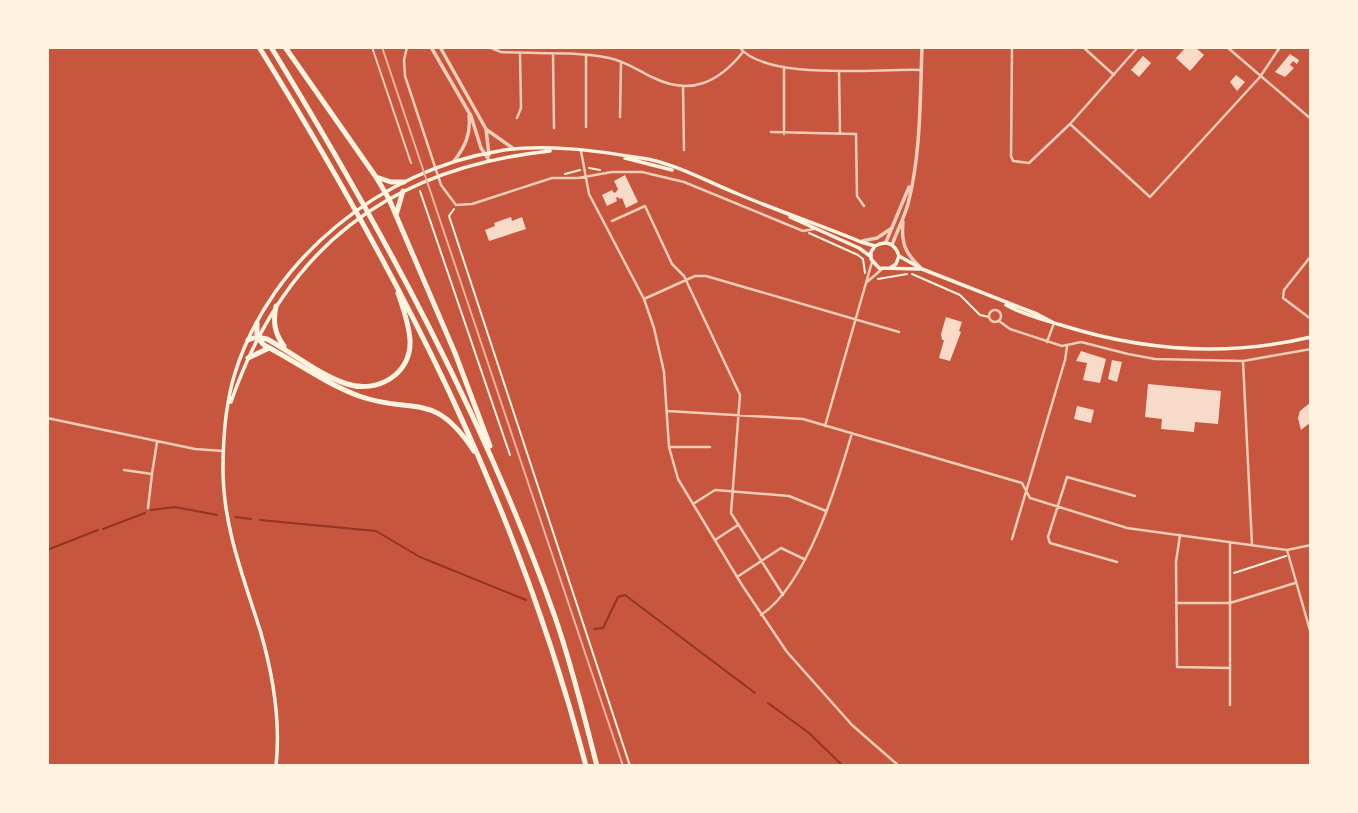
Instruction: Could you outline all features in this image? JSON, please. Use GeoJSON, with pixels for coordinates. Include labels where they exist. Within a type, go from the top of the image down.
{"type":"FeatureCollection","features":[{"type":"Feature","properties":{"kind":"highway"},"geometry":{"type":"LineString","coordinates":[[259,47],[394,280],[447,383],[506,520],[554,651],[586,766]]}},
{"type":"Feature","properties":{"kind":"highway"},"geometry":{"type":"LineString","coordinates":[[271,47],[344,168],[403,274],[493,459],[556,621],[597,766]]}},
{"type":"Feature","properties":{"kind":"highway"},"geometry":{"type":"LineString","coordinates":[[285,47],[389,199],[475,402],[493,459]]}},
{"type":"Feature","properties":{"kind":"highway"},"geometry":{"type":"LineString","coordinates":[[376,177],[391,182],[404,182]]}},
{"type":"Feature","properties":{"kind":"highway"},"geometry":{"type":"LineString","coordinates":[[396,215],[403,191]]}},
{"type":"Feature","properties":{"kind":"highway"},"geometry":{"type":"LineString","coordinates":[[248,340],[257,337],[268,339],[336,380],[350,385],[375,386],[402,369],[410,348],[407,325],[394,280]]}},
{"type":"Feature","properties":{"kind":"highway"},"geometry":{"type":"LineString","coordinates":[[276,306],[275,332],[289,351]]}},
{"type":"Feature","properties":{"kind":"highway"},"geometry":{"type":"LineString","coordinates":[[257,323],[257,337],[261,343],[361,396],[423,406],[438,412],[462,433],[484,465]]}},
{"type":"Feature","properties":{"kind":"highway"},"geometry":{"type":"LineString","coordinates":[[248,358],[269,348]]}},
{"type":"Feature","properties":{"kind":"main road"},"geometry":{"type":"LineString","coordinates":[[276,766],[277,730],[272,678],[230,536],[223,493],[223,452],[234,376],[257,323],[297,265],[344,220],[374,199],[440,166],[484,153],[514,149],[582,151],[645,158],[861,242],[874,246],[886,242],[892,245],[898,256],[922,269],[1054,323],[1090,334],[1185,349],[1244,348],[1311,337]]}},
{"type":"Feature","properties":{"kind":"main road"},"geometry":{"type":"LineString","coordinates":[[228,411],[257,337],[276,306],[316,256],[348,228],[389,199],[442,174],[489,160],[563,150]]}},
{"type":"Feature","properties":{"kind":"main road"},"geometry":{"type":"LineString","coordinates":[[779,211],[859,248],[882,269],[922,269]]}},
{"type":"Feature","properties":{"kind":"main road"},"geometry":{"type":"LineString","coordinates":[[870,256],[874,246]]}},
{"type":"Feature","properties":{"kind":"main road"},"geometry":{"type":"LineString","coordinates":[[888,269],[896,264],[898,256]]}},
{"type":"Feature","properties":{"kind":"street"},"geometry":{"type":"LineString","coordinates":[[431,47],[468,110],[489,160]]}},
{"type":"Feature","properties":{"kind":"street"},"geometry":{"type":"LineString","coordinates":[[440,47],[486,129],[489,160]]}},
{"type":"Feature","properties":{"kind":"street"},"geometry":{"type":"LineString","coordinates":[[489,47],[501,52],[610,58],[662,82],[683,86],[699,85],[716,78],[743,52]]}},
{"type":"Feature","properties":{"kind":"street"},"geometry":{"type":"LineString","coordinates":[[740,47],[743,52],[764,62],[784,67],[839,71],[921,70]]}},
{"type":"Feature","properties":{"kind":"street"},"geometry":{"type":"LineString","coordinates":[[892,245],[908,206],[913,175],[922,47]]}},
{"type":"Feature","properties":{"kind":"street"},"geometry":{"type":"LineString","coordinates":[[1012,47],[1011,156],[1017,163],[1033,161],[1139,47]]}},
{"type":"Feature","properties":{"kind":"street"},"geometry":{"type":"LineString","coordinates":[[1083,47],[1114,75]]}},
{"type":"Feature","properties":{"kind":"street"},"geometry":{"type":"LineString","coordinates":[[1227,47],[1311,119]]}},
{"type":"Feature","properties":{"kind":"street"},"geometry":{"type":"LineString","coordinates":[[1070,124],[1150,197],[1260,77],[1280,47]]}},
{"type":"Feature","properties":{"kind":"street"},"geometry":{"type":"LineString","coordinates":[[408,48],[404,70],[408,86],[441,185],[456,205],[472,204],[541,181],[624,171],[666,176],[805,232],[814,229]]}},
{"type":"Feature","properties":{"kind":"street"},"geometry":{"type":"LineString","coordinates":[[517,118],[520,108],[520,53]]}},
{"type":"Feature","properties":{"kind":"street"},"geometry":{"type":"LineString","coordinates":[[553,54],[554,128]]}},
{"type":"Feature","properties":{"kind":"street"},"geometry":{"type":"LineString","coordinates":[[586,56],[586,127]]}},
{"type":"Feature","properties":{"kind":"street"},"geometry":{"type":"LineString","coordinates":[[620,117],[621,62]]}},
{"type":"Feature","properties":{"kind":"street"},"geometry":{"type":"LineString","coordinates":[[784,67],[784,134]]}},
{"type":"Feature","properties":{"kind":"street"},"geometry":{"type":"LineString","coordinates":[[839,71],[840,133]]}},
{"type":"Feature","properties":{"kind":"street"},"geometry":{"type":"LineString","coordinates":[[683,86],[684,150]]}},
{"type":"Feature","properties":{"kind":"street"},"geometry":{"type":"LineString","coordinates":[[454,161],[469,136],[468,110]]}},
{"type":"Feature","properties":{"kind":"street"},"geometry":{"type":"LineString","coordinates":[[486,129],[514,149]]}},
{"type":"Feature","properties":{"kind":"street"},"geometry":{"type":"LineString","coordinates":[[771,132],[856,134],[857,196],[864,206]]}},
{"type":"Feature","properties":{"kind":"street"},"geometry":{"type":"LineString","coordinates":[[582,151],[589,194],[644,299],[661,352],[670,447],[678,479],[737,577],[790,657],[852,725],[899,766]]}},
{"type":"Feature","properties":{"kind":"street"},"geometry":{"type":"LineString","coordinates":[[886,242],[913,175]]}},
{"type":"Feature","properties":{"kind":"street"},"geometry":{"type":"LineString","coordinates":[[612,221],[645,206],[672,264],[686,280],[740,395],[731,513],[783,595]]}},
{"type":"Feature","properties":{"kind":"street"},"geometry":{"type":"LineString","coordinates":[[903,219],[903,244],[909,256],[922,269]]}},
{"type":"Feature","properties":{"kind":"street"},"geometry":{"type":"LineString","coordinates":[[861,242],[877,238],[894,227]]}},
{"type":"Feature","properties":{"kind":"street"},"geometry":{"type":"LineString","coordinates":[[1311,256],[1284,290],[1283,298],[1311,319]]}},
{"type":"Feature","properties":{"kind":"street"},"geometry":{"type":"LineString","coordinates":[[825,426],[872,262]]}},
{"type":"Feature","properties":{"kind":"street"},"geometry":{"type":"LineString","coordinates":[[865,285],[882,269]]}},
{"type":"Feature","properties":{"kind":"street"},"geometry":{"type":"LineString","coordinates":[[644,299],[695,276],[706,276],[899,332]]}},
{"type":"Feature","properties":{"kind":"street"},"geometry":{"type":"LineString","coordinates":[[999,321],[1001,315],[997,311],[992,312],[989,317],[994,322],[999,321],[1010,329],[1046,342],[1067,347],[1077,342],[1155,359],[1243,361],[1311,349]]}},
{"type":"Feature","properties":{"kind":"street"},"geometry":{"type":"LineString","coordinates":[[1046,342],[1054,323]]}},
{"type":"Feature","properties":{"kind":"street"},"geometry":{"type":"LineString","coordinates":[[1012,539],[1067,347]]}},
{"type":"Feature","properties":{"kind":"street"},"geometry":{"type":"LineString","coordinates":[[1243,361],[1252,545]]}},
{"type":"Feature","properties":{"kind":"street"},"geometry":{"type":"LineString","coordinates":[[667,411],[803,419],[1022,483],[1030,498],[1126,527],[1287,550],[1311,545]]}},
{"type":"Feature","properties":{"kind":"street"},"geometry":{"type":"LineString","coordinates":[[47,418],[157,442],[223,452]]}},
{"type":"Feature","properties":{"kind":"street"},"geometry":{"type":"LineString","coordinates":[[761,615],[783,595],[804,559],[826,511],[852,433]]}},
{"type":"Feature","properties":{"kind":"street"},"geometry":{"type":"LineString","coordinates":[[148,508],[157,442]]}},
{"type":"Feature","properties":{"kind":"street"},"geometry":{"type":"LineString","coordinates":[[670,447],[710,447]]}},
{"type":"Feature","properties":{"kind":"street"},"geometry":{"type":"LineString","coordinates":[[124,470],[152,474]]}},
{"type":"Feature","properties":{"kind":"street"},"geometry":{"type":"LineString","coordinates":[[1116,562],[1048,541],[1057,506],[1067,477],[1135,496]]}},
{"type":"Feature","properties":{"kind":"street"},"geometry":{"type":"LineString","coordinates":[[692,504],[715,490],[789,496],[826,511]]}},
{"type":"Feature","properties":{"kind":"street"},"geometry":{"type":"LineString","coordinates":[[715,540],[738,525]]}},
{"type":"Feature","properties":{"kind":"street"},"geometry":{"type":"LineString","coordinates":[[1180,535],[1176,562],[1177,667],[1230,668]]}},
{"type":"Feature","properties":{"kind":"street"},"geometry":{"type":"LineString","coordinates":[[1230,542],[1230,705]]}},
{"type":"Feature","properties":{"kind":"street"},"geometry":{"type":"LineString","coordinates":[[737,577],[781,548],[804,559]]}},
{"type":"Feature","properties":{"kind":"street"},"geometry":{"type":"LineString","coordinates":[[1287,550],[1311,634]]}},
{"type":"Feature","properties":{"kind":"street"},"geometry":{"type":"LineString","coordinates":[[1176,603],[1230,603],[1295,583]]}},
{"type":"Feature","properties":{"kind":"lane"},"geometry":{"type":"LineString","coordinates":[[372,47],[411,163]]}},
{"type":"Feature","properties":{"kind":"lane"},"geometry":{"type":"LineString","coordinates":[[542,54],[543,47]]}},
{"type":"Feature","properties":{"kind":"path"},"geometry":{"type":"LineString","coordinates":[[420,189],[510,455]]}},
{"type":"Feature","properties":{"kind":"path"},"geometry":{"type":"LineString","coordinates":[[456,205],[449,216],[630,766]]}},
{"type":"Feature","properties":{"kind":"path"},"geometry":{"type":"LineString","coordinates":[[805,232],[858,255],[863,259],[864,272]]}},
{"type":"Feature","properties":{"kind":"path"},"geometry":{"type":"LineString","coordinates":[[874,280],[906,274],[919,275],[960,295],[980,315],[989,317]]}},
{"type":"Feature","properties":{"kind":"path"},"geometry":{"type":"LineString","coordinates":[[1229,575],[1287,556]]}},
{"type":"Feature","properties":{"kind":"building"},"geometry":{"type":"Polygon","coordinates":[[[1186,47],[1195,47],[1204,55],[1190,71],[1176,58],[1186,47]]]}},
{"type":"Feature","properties":{"kind":"building"},"geometry":{"type":"Polygon","coordinates":[[[1290,54],[1299,60],[1297,64],[1293,61],[1290,65],[1294,68],[1285,77],[1275,72],[1290,54]]]}},
{"type":"Feature","properties":{"kind":"building"},"geometry":{"type":"Polygon","coordinates":[[[1143,56],[1151,63],[1139,77],[1131,70],[1143,56]]]}},
{"type":"Feature","properties":{"kind":"building"},"geometry":{"type":"Polygon","coordinates":[[[1236,75],[1245,82],[1237,91],[1230,82],[1236,75]]]}},
{"type":"Feature","properties":{"kind":"building"},"geometry":{"type":"Polygon","coordinates":[[[625,175],[638,202],[626,208],[622,198],[618,197],[617,201],[607,206],[602,195],[612,190],[616,192],[618,189],[614,181],[625,175]]]}},
{"type":"Feature","properties":{"kind":"building"},"geometry":{"type":"Polygon","coordinates":[[[511,217],[512,221],[522,217],[526,229],[489,241],[485,230],[495,226],[494,223],[511,217]]]}},
{"type":"Feature","properties":{"kind":"building"},"geometry":{"type":"Polygon","coordinates":[[[946,317],[962,322],[950,361],[939,358],[946,317]]]}},
{"type":"Feature","properties":{"kind":"building"},"geometry":{"type":"Polygon","coordinates":[[[1081,351],[1106,359],[1100,383],[1083,380],[1087,363],[1076,361],[1081,351]]]}},
{"type":"Feature","properties":{"kind":"building"},"geometry":{"type":"Polygon","coordinates":[[[1112,360],[1122,362],[1117,382],[1108,379],[1112,360]]]}},
{"type":"Feature","properties":{"kind":"building"},"geometry":{"type":"Polygon","coordinates":[[[1148,384],[1221,391],[1218,424],[1195,422],[1194,432],[1161,429],[1162,419],[1145,417],[1148,384]]]}},
{"type":"Feature","properties":{"kind":"building"},"geometry":{"type":"Polygon","coordinates":[[[1311,402],[1311,422],[1301,430],[1298,418],[1300,411],[1311,402]]]}},
{"type":"Feature","properties":{"kind":"building"},"geometry":{"type":"Polygon","coordinates":[[[1077,406],[1094,410],[1091,423],[1074,419],[1077,406]]]}},
{"type":"Feature","properties":{"kind":"waterway"},"geometry":{"type":"LineString","coordinates":[[151,510],[175,507],[217,515]]}},
{"type":"Feature","properties":{"kind":"waterway"},"geometry":{"type":"LineString","coordinates":[[103,529],[145,513]]}},
{"type":"Feature","properties":{"kind":"waterway"},"geometry":{"type":"LineString","coordinates":[[235,517],[251,519]]}},
{"type":"Feature","properties":{"kind":"waterway"},"geometry":{"type":"LineString","coordinates":[[260,520],[376,531],[420,557],[526,600]]}},
{"type":"Feature","properties":{"kind":"waterway"},"geometry":{"type":"LineString","coordinates":[[47,550],[98,530]]}},
{"type":"Feature","properties":{"kind":"waterway"},"geometry":{"type":"LineString","coordinates":[[594,629],[603,628],[618,597],[625,595],[755,693]]}},
{"type":"Feature","properties":{"kind":"waterway"},"geometry":{"type":"LineString","coordinates":[[768,703],[809,733],[843,766]]}},
{"type":"Feature","properties":{"kind":"railway"},"geometry":{"type":"LineString","coordinates":[[382,47],[623,766]]}}]}
